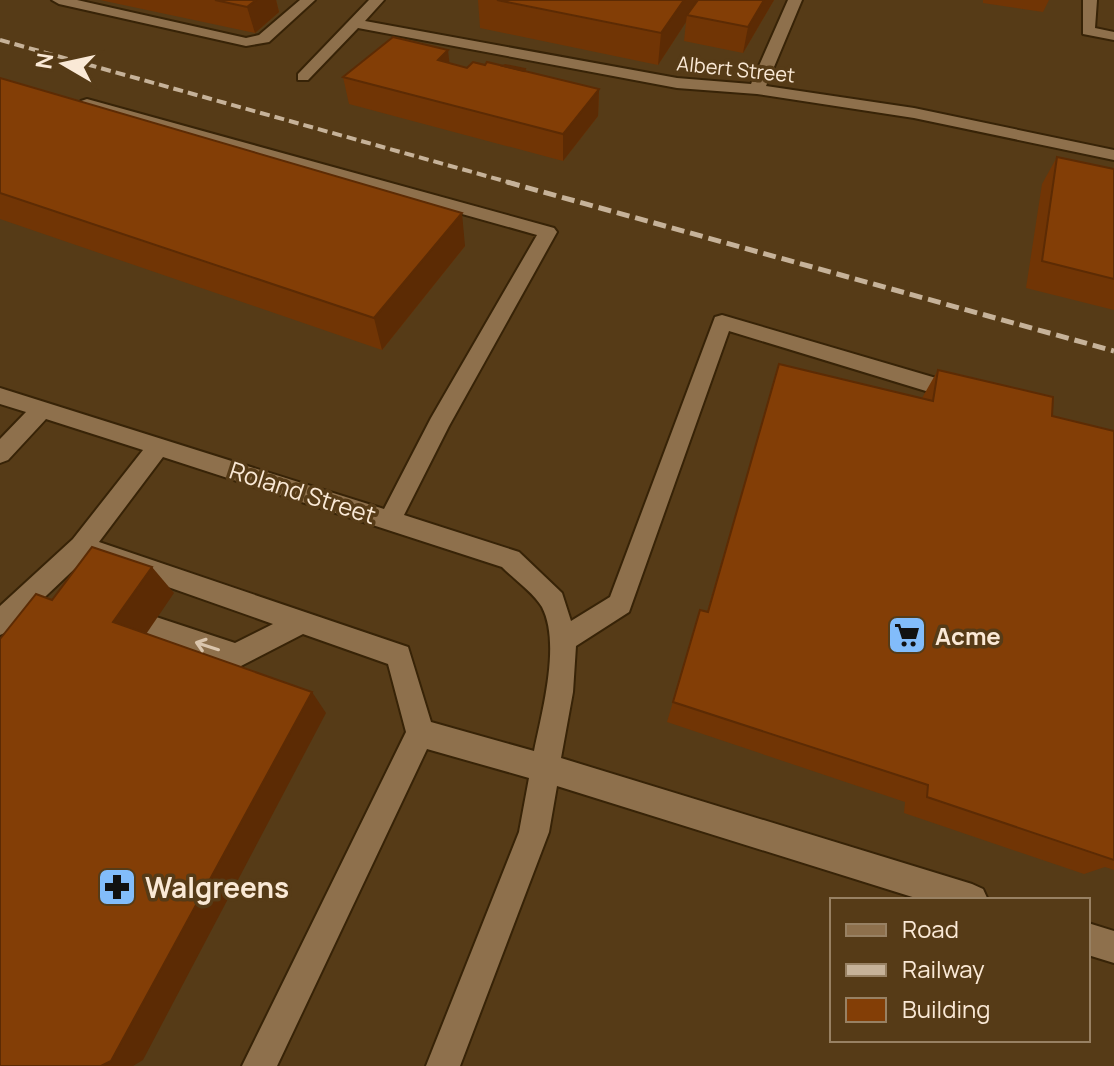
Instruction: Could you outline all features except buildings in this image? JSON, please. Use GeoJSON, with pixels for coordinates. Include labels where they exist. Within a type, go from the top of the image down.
{"type":"FeatureCollection","features":[{"type":"Feature","properties":{"kind":"street"},"geometry":{"type":"LineString","coordinates":[[59,0],[107,6],[204,28],[246,42],[264,39],[308,0]]}},
{"type":"Feature","properties":{"kind":"street"},"geometry":{"type":"LineString","coordinates":[[303,77],[377,0]]}},
{"type":"Feature","properties":{"kind":"street"},"geometry":{"type":"LineString","coordinates":[[757,89],[795,0]]}},
{"type":"Feature","properties":{"kind":"street"},"geometry":{"type":"LineString","coordinates":[[1090,0],[1088,31],[1114,36]]}},
{"type":"Feature","properties":{"kind":"street","name":"Albert Street"},"geometry":{"type":"LineString","coordinates":[[353,23],[677,83],[757,89],[914,113],[1114,155]]}},
{"type":"Feature","properties":{"kind":"street"},"geometry":{"type":"LineString","coordinates":[[76,101],[548,232],[439,424],[390,520]]}},
{"type":"Feature","properties":{"kind":"street"},"geometry":{"type":"LineString","coordinates":[[563,640],[620,604],[722,322],[985,401]]}},
{"type":"Feature","properties":{"kind":"street","name":"Roland Street"},"geometry":{"type":"LineString","coordinates":[[0,396],[510,559],[553,601],[563,640],[559,692],[534,832],[443,1066]]}},
{"type":"Feature","properties":{"kind":"street"},"geometry":{"type":"LineString","coordinates":[[0,454],[42,409]]}},
{"type":"Feature","properties":{"kind":"street"},"geometry":{"type":"LineString","coordinates":[[0,623],[92,549],[159,446]]}},
{"type":"Feature","properties":{"kind":"street"},"geometry":{"type":"LineString","coordinates":[[90,578],[92,549]]}},
{"type":"Feature","properties":{"kind":"street"},"geometry":{"type":"LineString","coordinates":[[92,549],[399,656],[420,733],[259,1066]]}},
{"type":"Feature","properties":{"kind":"street"},"geometry":{"type":"LineString","coordinates":[[150,627],[237,656],[303,621]]}},
{"type":"Feature","properties":{"kind":"street"},"geometry":{"type":"LineString","coordinates":[[420,733],[546,768],[966,898]]}},
{"type":"Feature","properties":{"kind":"street"},"geometry":{"type":"LineString","coordinates":[[1090,940],[1114,947]]}},
{"type":"Feature","properties":{"kind":"railway"},"geometry":{"type":"LineString","coordinates":[[0,40],[515,184]]}},
{"type":"Feature","properties":{"kind":"railway"},"geometry":{"type":"LineString","coordinates":[[507,182],[1114,351]]}},
{"type":"Feature","properties":{"kind":"place","name":"Acme"},"geometry":{"type":"Point","coordinates":[907,635]}},
{"type":"Feature","properties":{"kind":"place","name":"Walgreens"},"geometry":{"type":"Point","coordinates":[117,887]}}]}
